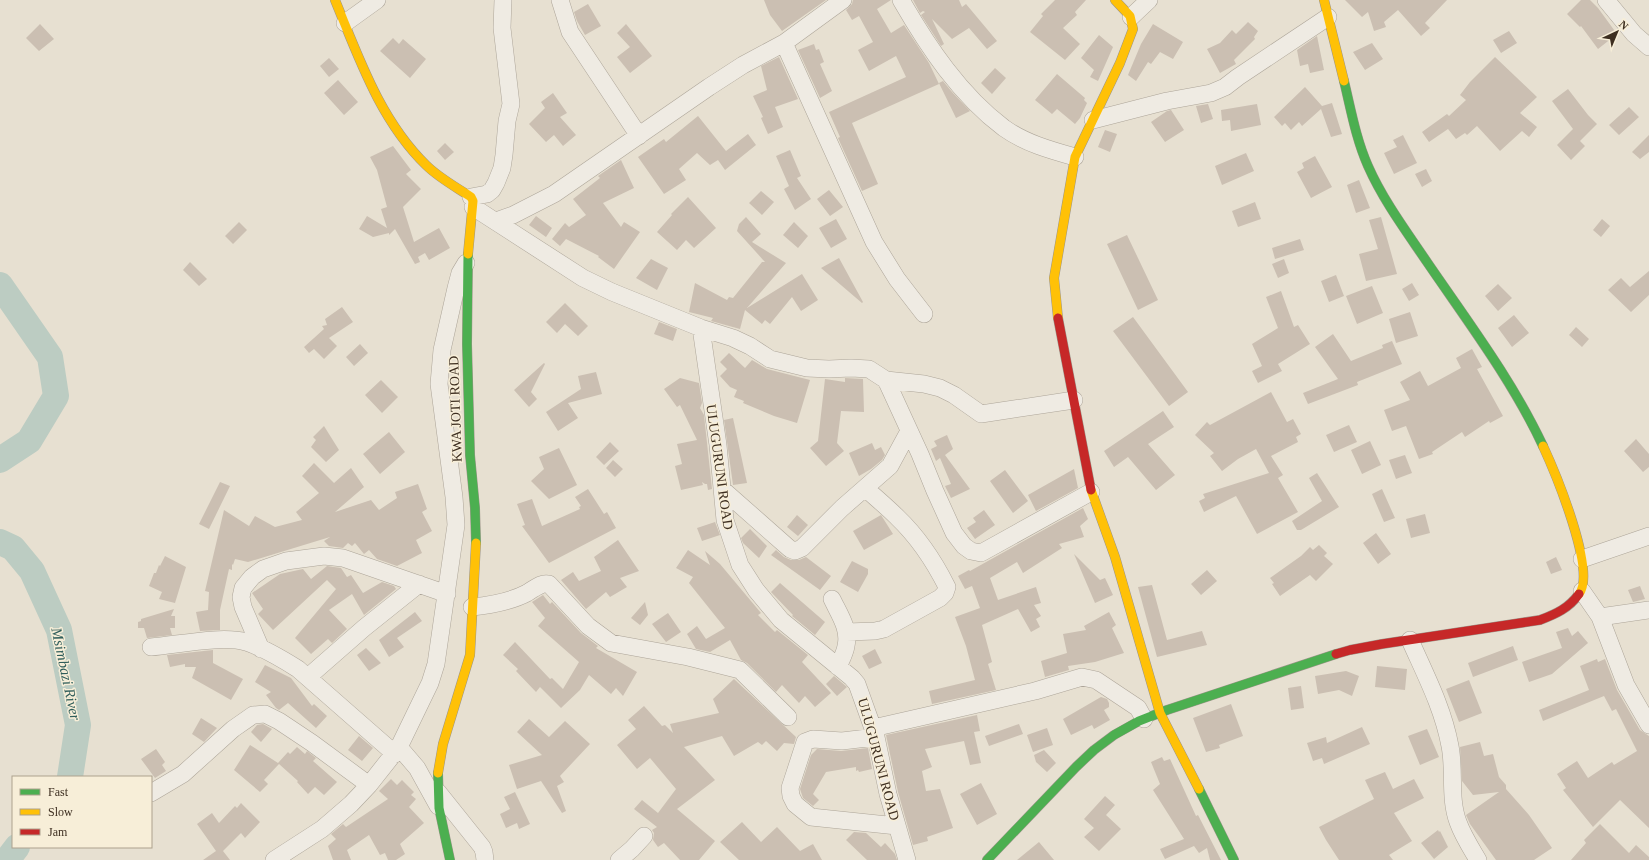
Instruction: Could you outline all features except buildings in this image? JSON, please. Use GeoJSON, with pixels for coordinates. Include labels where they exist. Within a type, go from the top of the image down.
{"type":"FeatureCollection","features":[{"type":"Feature","properties":{"kind":"street"},"geometry":{"type":"LineString","coordinates":[[335,0],[353,47],[389,120],[414,153],[427,166],[496,221],[583,278],[612,292],[701,328],[733,338],[750,346],[770,359],[807,368],[869,369],[886,380],[924,384],[940,388],[954,395],[981,414],[1074,400]]}},
{"type":"Feature","properties":{"kind":"street"},"geometry":{"type":"LineString","coordinates":[[345,23],[377,0]]}},
{"type":"Feature","properties":{"kind":"street"},"geometry":{"type":"LineString","coordinates":[[472,202],[487,194],[492,190],[496,183],[502,168],[507,122],[512,104],[502,28],[503,0]]}},
{"type":"Feature","properties":{"kind":"street"},"geometry":{"type":"LineString","coordinates":[[560,0],[570,32],[639,136]]}},
{"type":"Feature","properties":{"kind":"street"},"geometry":{"type":"LineString","coordinates":[[496,221],[512,215],[554,194],[743,65],[784,43],[843,0]]}},
{"type":"Feature","properties":{"kind":"street"},"geometry":{"type":"LineString","coordinates":[[901,0],[945,69],[979,106],[1005,128],[1032,143],[1052,151],[1074,157]]}},
{"type":"Feature","properties":{"kind":"street"},"geometry":{"type":"LineString","coordinates":[[1115,0],[1131,17],[1133,29],[1120,63],[1093,120],[1077,148],[1074,157],[1054,278],[1056,306],[1091,492],[1115,557],[1160,713],[1234,860]]}},
{"type":"Feature","properties":{"kind":"street"},"geometry":{"type":"LineString","coordinates":[[1131,17],[1149,0]]}},
{"type":"Feature","properties":{"kind":"street"},"geometry":{"type":"LineString","coordinates":[[987,860],[1076,767],[1114,735],[1144,719],[1350,650],[1540,620],[1560,612],[1574,601],[1582,591],[1585,576],[1578,539],[1560,486],[1531,420],[1510,383],[1394,214],[1368,166],[1358,138],[1324,0]]}},
{"type":"Feature","properties":{"kind":"street"},"geometry":{"type":"LineString","coordinates":[[1606,0],[1634,34],[1649,47]]}},
{"type":"Feature","properties":{"kind":"street"},"geometry":{"type":"LineString","coordinates":[[1093,120],[1167,101],[1210,93],[1226,87],[1238,77],[1328,16]]}},
{"type":"Feature","properties":{"kind":"street"},"geometry":{"type":"LineString","coordinates":[[784,43],[874,242],[897,279],[924,314]]}},
{"type":"Feature","properties":{"kind":"street","name":"KWA JOTI ROAD"},"geometry":{"type":"LineString","coordinates":[[450,860],[438,800],[438,770],[443,744],[470,655],[476,549],[470,455],[467,344],[468,260],[472,202]]}},
{"type":"Feature","properties":{"kind":"street"},"geometry":{"type":"LineString","coordinates":[[274,860],[322,829],[351,804],[369,785],[397,751],[430,683],[436,664],[456,525],[454,498],[439,384],[442,350],[460,273],[468,260]]}},
{"type":"Feature","properties":{"kind":"street","name":"ULUGURUNI ROAD"},"geometry":{"type":"LineString","coordinates":[[701,328],[718,445],[727,526],[740,565],[752,584],[781,620],[857,684],[874,732],[888,794],[906,860]]}},
{"type":"Feature","properties":{"kind":"street"},"geometry":{"type":"LineString","coordinates":[[886,380],[954,533],[964,546],[971,551],[981,553],[1091,492]]}},
{"type":"Feature","properties":{"kind":"street"},"geometry":{"type":"LineString","coordinates":[[722,489],[790,549],[795,551],[802,548],[890,466],[909,431]]}},
{"type":"Feature","properties":{"kind":"street"},"geometry":{"type":"LineString","coordinates":[[847,632],[875,631],[888,627],[940,598],[946,593],[947,588],[941,576],[918,542],[903,524],[865,488]]}},
{"type":"Feature","properties":{"kind":"street"},"geometry":{"type":"LineString","coordinates":[[1582,559],[1649,536]]}},
{"type":"Feature","properties":{"kind":"street"},"geometry":{"type":"LineString","coordinates":[[260,649],[243,607],[241,597],[243,588],[252,577],[263,569],[286,561],[324,556],[343,558],[447,594]]}},
{"type":"Feature","properties":{"kind":"street"},"geometry":{"type":"LineString","coordinates":[[472,607],[507,601],[525,594],[544,583],[549,584],[588,626],[611,643],[688,657],[740,670],[788,716]]}},
{"type":"Feature","properties":{"kind":"street"},"geometry":{"type":"LineString","coordinates":[[308,677],[364,628],[419,584]]}},
{"type":"Feature","properties":{"kind":"street"},"geometry":{"type":"LineString","coordinates":[[1582,591],[1600,617],[1626,685],[1649,725]]}},
{"type":"Feature","properties":{"kind":"street"},"geometry":{"type":"LineString","coordinates":[[832,599],[844,622],[847,632],[847,646],[838,667]]}},
{"type":"Feature","properties":{"kind":"street"},"geometry":{"type":"LineString","coordinates":[[1600,617],[1649,610]]}},
{"type":"Feature","properties":{"kind":"street"},"geometry":{"type":"LineString","coordinates":[[151,647],[226,639],[246,642],[283,660],[308,677],[417,768],[438,800],[482,848],[485,860]]}},
{"type":"Feature","properties":{"kind":"street"},"geometry":{"type":"LineString","coordinates":[[1410,640],[1444,721],[1450,746],[1454,805],[1458,822],[1464,836],[1478,860]]}},
{"type":"Feature","properties":{"kind":"street"},"geometry":{"type":"LineString","coordinates":[[897,826],[811,817],[795,804],[791,796],[790,788],[805,742],[813,739],[842,741],[1035,691],[1082,677],[1096,680],[1138,708],[1144,719]]}},
{"type":"Feature","properties":{"kind":"street"},"geometry":{"type":"LineString","coordinates":[[152,792],[183,774],[233,729],[253,716],[265,714],[279,721],[312,743],[369,785]]}},
{"type":"Feature","properties":{"kind":"street"},"geometry":{"type":"LineString","coordinates":[[619,860],[632,850],[644,836]]}},
{"type":"Feature","properties":{"kind":"waterway","name":"Msimbazi River"},"geometry":{"type":"LineString","coordinates":[[0,285],[50,357],[56,396],[29,441],[0,460]]}},
{"type":"Feature","properties":{"kind":"waterway","name":"Msimbazi River"},"geometry":{"type":"LineString","coordinates":[[0,542],[13,548],[32,571],[59,630],[78,725],[70,776]]}},
{"type":"Feature","properties":{"kind":"waterway","name":"Msimbazi River"},"geometry":{"type":"LineString","coordinates":[[7,860],[16,848]]}},
{"type":"Feature","properties":{"kind":"traffic: fast"},"geometry":{"type":"LineString","coordinates":[[1344,81],[1360,145],[1374,179],[1403,227],[1474,329],[1518,398],[1543,446]]}},
{"type":"Feature","properties":{"kind":"traffic: fast"},"geometry":{"type":"LineString","coordinates":[[468,254],[467,344],[470,455],[475,508],[476,543]]}},
{"type":"Feature","properties":{"kind":"traffic: fast"},"geometry":{"type":"LineString","coordinates":[[987,860],[1076,767],[1094,750],[1114,735],[1139,721],[1167,710],[1336,654]]}},
{"type":"Feature","properties":{"kind":"traffic: fast"},"geometry":{"type":"LineString","coordinates":[[438,773],[439,808],[450,860]]}},
{"type":"Feature","properties":{"kind":"traffic: fast"},"geometry":{"type":"LineString","coordinates":[[1199,789],[1234,860]]}},
{"type":"Feature","properties":{"kind":"traffic: slow"},"geometry":{"type":"LineString","coordinates":[[335,0],[372,87],[396,128],[410,147],[431,170],[471,197],[473,201],[468,254]]}},
{"type":"Feature","properties":{"kind":"traffic: slow"},"geometry":{"type":"LineString","coordinates":[[1058,318],[1054,278],[1075,157],[1120,63],[1133,29],[1130,16],[1115,0]]}},
{"type":"Feature","properties":{"kind":"traffic: slow"},"geometry":{"type":"LineString","coordinates":[[1324,0],[1344,81]]}},
{"type":"Feature","properties":{"kind":"traffic: slow"},"geometry":{"type":"LineString","coordinates":[[1543,446],[1564,498],[1579,544],[1583,565],[1583,582],[1579,594]]}},
{"type":"Feature","properties":{"kind":"traffic: slow"},"geometry":{"type":"LineString","coordinates":[[1091,490],[1115,557],[1160,713],[1199,789]]}},
{"type":"Feature","properties":{"kind":"traffic: slow"},"geometry":{"type":"LineString","coordinates":[[438,773],[443,744],[470,655],[476,543]]}},
{"type":"Feature","properties":{"kind":"traffic: jam"},"geometry":{"type":"LineString","coordinates":[[1058,318],[1091,490]]}},
{"type":"Feature","properties":{"kind":"traffic: jam"},"geometry":{"type":"LineString","coordinates":[[1336,654],[1382,644],[1540,620],[1562,610],[1579,594]]}}]}
